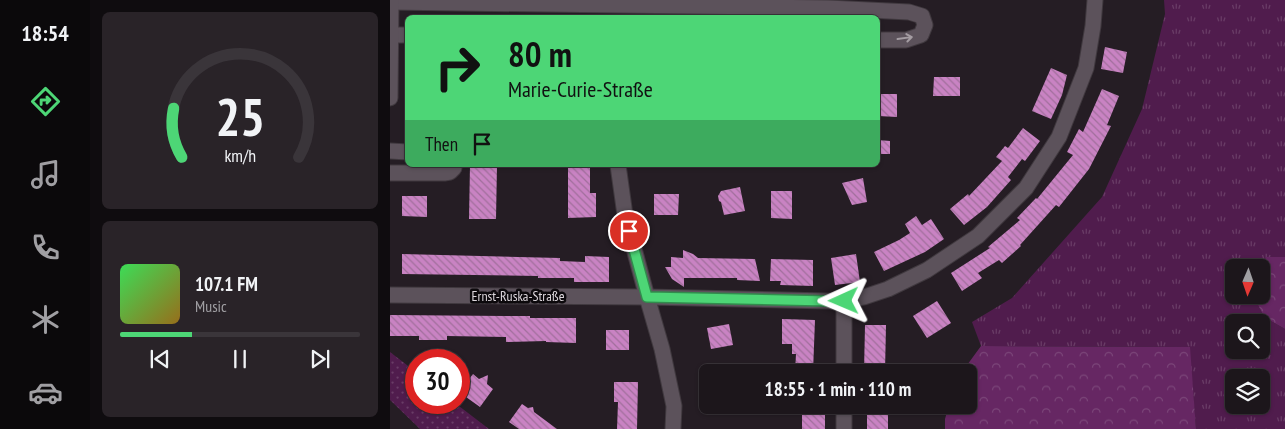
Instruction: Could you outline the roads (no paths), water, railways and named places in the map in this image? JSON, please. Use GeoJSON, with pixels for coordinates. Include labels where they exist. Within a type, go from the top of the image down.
{"type":"FeatureCollection","features":[{"type":"Feature","properties":{"kind":"street","name":"Ernst-Ruska-Straße"},"geometry":{"type":"LineString","coordinates":[[390,294],[844,301],[888,289],[927,270],[978,236],[1026,188],[1058,137],[1086,68],[1095,0]]}},
{"type":"Feature","properties":{"kind":"street"},"geometry":{"type":"LineString","coordinates":[[390,98],[391,2],[612,8],[828,8],[909,12],[922,16],[925,24],[920,35],[906,40],[880,40]]}},
{"type":"Feature","properties":{"kind":"street"},"geometry":{"type":"LineString","coordinates":[[390,35],[405,35]]}},
{"type":"Feature","properties":{"kind":"street"},"geometry":{"type":"LineString","coordinates":[[390,151],[405,152]]}},
{"type":"Feature","properties":{"kind":"street"},"geometry":{"type":"LineString","coordinates":[[390,173],[444,173],[450,172],[454,167]]}},
{"type":"Feature","properties":{"kind":"street"},"geometry":{"type":"LineString","coordinates":[[618,167],[625,215],[662,349],[674,406],[673,429]]}},
{"type":"Feature","properties":{"kind":"street"},"geometry":{"type":"LineString","coordinates":[[844,301],[844,364]]}},
{"type":"Feature","properties":{"kind":"street"},"geometry":{"type":"LineString","coordinates":[[844,414],[844,429]]}}]}
